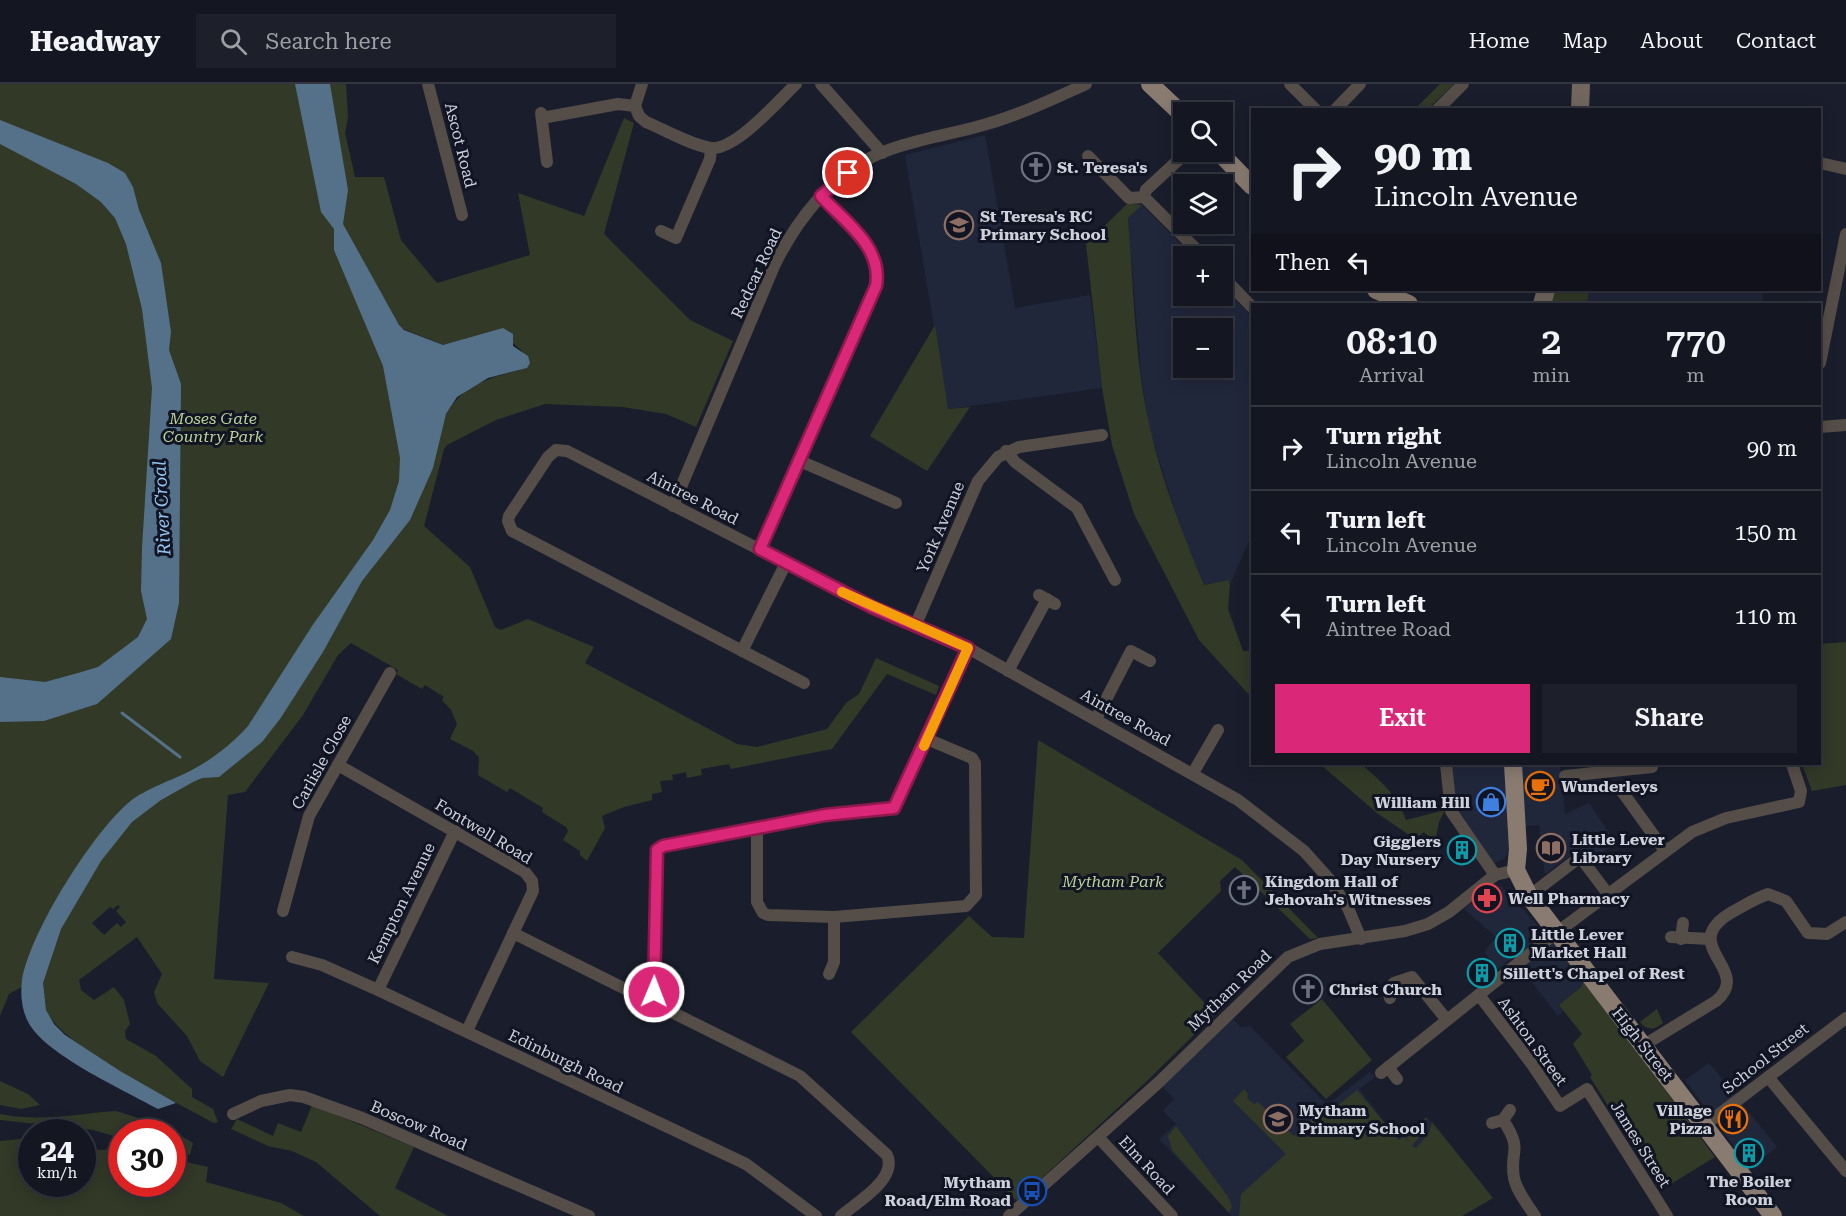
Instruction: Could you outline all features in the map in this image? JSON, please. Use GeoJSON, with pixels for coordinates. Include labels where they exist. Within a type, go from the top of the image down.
{"type":"FeatureCollection","features":[{"type":"Feature","properties":{"kind":"main road"},"geometry":{"type":"LineString","coordinates":[[1150,84],[1173,106]]}},
{"type":"Feature","properties":{"kind":"main road"},"geometry":{"type":"LineString","coordinates":[[1580,108],[1581,84]]}},
{"type":"Feature","properties":{"kind":"main road"},"geometry":{"type":"LineString","coordinates":[[1229,162],[1251,185]]}},
{"type":"Feature","properties":{"kind":"main road"},"geometry":{"type":"LineString","coordinates":[[1378,291],[1407,303]]}},
{"type":"Feature","properties":{"kind":"main road"},"geometry":{"type":"LineString","coordinates":[[1513,765],[1518,849],[1516,870]]}},
{"type":"Feature","properties":{"kind":"main road","name":"High Street"},"geometry":{"type":"LineString","coordinates":[[1516,870],[1529,896],[1556,933],[1773,1216]]}},
{"type":"Feature","properties":{"kind":"street","name":"Ascot Road"},"geometry":{"type":"LineString","coordinates":[[429,84],[462,215]]}},
{"type":"Feature","properties":{"kind":"street"},"geometry":{"type":"LineString","coordinates":[[642,84],[635,106],[639,116],[646,122],[711,148],[720,147],[735,140],[796,84]]}},
{"type":"Feature","properties":{"kind":"street"},"geometry":{"type":"LineString","coordinates":[[821,84],[882,153]]}},
{"type":"Feature","properties":{"kind":"street","name":"Redcar Road"},"geometry":{"type":"LineString","coordinates":[[673,506],[775,264],[788,238],[821,196],[848,173],[882,153],[1012,116],[1086,84]]}},
{"type":"Feature","properties":{"kind":"street"},"geometry":{"type":"LineString","coordinates":[[1290,84],[1314,108]]}},
{"type":"Feature","properties":{"kind":"street"},"geometry":{"type":"LineString","coordinates":[[1337,108],[1360,84]]}},
{"type":"Feature","properties":{"kind":"street"},"geometry":{"type":"LineString","coordinates":[[1439,108],[1463,84]]}},
{"type":"Feature","properties":{"kind":"street"},"geometry":{"type":"LineString","coordinates":[[547,162],[540,126],[541,115],[618,104],[635,106]]}},
{"type":"Feature","properties":{"kind":"street"},"geometry":{"type":"LineString","coordinates":[[661,231],[676,238],[710,159],[711,148]]}},
{"type":"Feature","properties":{"kind":"street"},"geometry":{"type":"LineString","coordinates":[[1088,156],[1094,170],[1129,198],[1144,197],[1193,246]]}},
{"type":"Feature","properties":{"kind":"street"},"geometry":{"type":"LineString","coordinates":[[1144,197],[1146,190],[1177,162]]}},
{"type":"Feature","properties":{"kind":"street"},"geometry":{"type":"LineString","coordinates":[[1821,163],[1846,169]]}},
{"type":"Feature","properties":{"kind":"street"},"geometry":{"type":"LineString","coordinates":[[760,549],[871,298],[878,276],[871,250],[821,196]]}},
{"type":"Feature","properties":{"kind":"street"},"geometry":{"type":"LineString","coordinates":[[1821,358],[1846,234]]}},
{"type":"Feature","properties":{"kind":"street"},"geometry":{"type":"LineString","coordinates":[[1233,285],[1250,298]]}},
{"type":"Feature","properties":{"kind":"street"},"geometry":{"type":"LineString","coordinates":[[1821,427],[1846,426]]}},
{"type":"Feature","properties":{"kind":"street"},"geometry":{"type":"LineString","coordinates":[[1006,452],[1102,435]]}},
{"type":"Feature","properties":{"kind":"street","name":"Aintree Road"},"geometry":{"type":"LineString","coordinates":[[804,682],[517,534],[508,521],[512,510],[548,457],[561,450],[872,607],[968,648],[1193,772],[1247,806],[1304,851],[1330,880],[1348,908],[1361,939]]}},
{"type":"Feature","properties":{"kind":"street"},"geometry":{"type":"LineString","coordinates":[[1006,452],[1015,462],[1077,508],[1115,580]]}},
{"type":"Feature","properties":{"kind":"street","name":"York Avenue"},"geometry":{"type":"LineString","coordinates":[[916,624],[970,494],[992,462],[1006,452]]}},
{"type":"Feature","properties":{"kind":"street"},"geometry":{"type":"LineString","coordinates":[[800,461],[896,503]]}},
{"type":"Feature","properties":{"kind":"street"},"geometry":{"type":"LineString","coordinates":[[742,651],[786,563]]}},
{"type":"Feature","properties":{"kind":"street"},"geometry":{"type":"LineString","coordinates":[[1008,670],[1047,600]]}},
{"type":"Feature","properties":{"kind":"street"},"geometry":{"type":"LineString","coordinates":[[651,1000],[655,988],[657,850],[663,846],[825,815],[889,809],[901,805],[927,739],[968,648]]}},
{"type":"Feature","properties":{"kind":"street"},"geometry":{"type":"LineString","coordinates":[[1096,719],[1131,651],[1150,662]]}},
{"type":"Feature","properties":{"kind":"street","name":"Carlisle Close"},"geometry":{"type":"LineString","coordinates":[[284,911],[293,896],[309,816],[338,765],[389,688],[390,673]]}},
{"type":"Feature","properties":{"kind":"street"},"geometry":{"type":"LineString","coordinates":[[1193,772],[1218,730]]}},
{"type":"Feature","properties":{"kind":"street"},"geometry":{"type":"LineString","coordinates":[[757,828],[758,902],[763,913],[834,917],[966,906],[976,896],[975,763],[972,758],[927,739]]}},
{"type":"Feature","properties":{"kind":"street","name":"Fontwell Road"},"geometry":{"type":"LineString","coordinates":[[338,765],[529,876],[532,891],[467,1031]]}},
{"type":"Feature","properties":{"kind":"street"},"geometry":{"type":"LineString","coordinates":[[1446,765],[1451,811],[1495,875]]}},
{"type":"Feature","properties":{"kind":"street"},"geometry":{"type":"LineString","coordinates":[[1397,1079],[1384,1070],[1556,933],[1692,832],[1710,823],[1798,802],[1801,791],[1792,765]]}},
{"type":"Feature","properties":{"kind":"street"},"geometry":{"type":"LineString","coordinates":[[1565,776],[1653,769]]}},
{"type":"Feature","properties":{"kind":"street"},"geometry":{"type":"LineString","coordinates":[[1628,795],[1665,851]]}},
{"type":"Feature","properties":{"kind":"street","name":"Kempton Avenue"},"geometry":{"type":"LineString","coordinates":[[378,990],[454,831]]}},
{"type":"Feature","properties":{"kind":"street"},"geometry":{"type":"LineString","coordinates":[[1529,896],[1580,857],[1608,894]]}},
{"type":"Feature","properties":{"kind":"street","name":"Mytham Road"},"geometry":{"type":"LineString","coordinates":[[1009,1216],[1098,1137],[1288,957],[1320,944],[1361,939],[1428,924],[1449,912],[1495,875],[1516,870]]}},
{"type":"Feature","properties":{"kind":"street"},"geometry":{"type":"LineString","coordinates":[[1644,1045],[1716,1001],[1725,992],[1726,974],[1710,939],[1711,930],[1718,921],[1768,894],[1786,901],[1808,933],[1827,934],[1846,922]]}},
{"type":"Feature","properties":{"kind":"street"},"geometry":{"type":"LineString","coordinates":[[829,974],[834,963],[834,917]]}},
{"type":"Feature","properties":{"kind":"street"},"geometry":{"type":"LineString","coordinates":[[1683,923],[1676,938],[1710,939]]}},
{"type":"Feature","properties":{"kind":"street"},"geometry":{"type":"LineString","coordinates":[[513,933],[800,1076],[887,1155],[890,1167],[886,1177],[841,1216]]}},
{"type":"Feature","properties":{"kind":"street","name":"Edinburgh Road"},"geometry":{"type":"LineString","coordinates":[[292,956],[322,965],[378,990],[746,1164],[816,1216]]}},
{"type":"Feature","properties":{"kind":"street"},"geometry":{"type":"LineString","coordinates":[[1390,998],[1388,990],[1391,986],[1412,977],[1447,1020]]}},
{"type":"Feature","properties":{"kind":"street","name":"Ashton Street"},"geometry":{"type":"LineString","coordinates":[[1479,995],[1531,1062],[1560,1106],[1587,1089]]}},
{"type":"Feature","properties":{"kind":"street","name":"School Street"},"geometry":{"type":"LineString","coordinates":[[1705,1125],[1846,1018]]}},
{"type":"Feature","properties":{"kind":"street"},"geometry":{"type":"LineString","coordinates":[[1768,1077],[1846,1171]]}},
{"type":"Feature","properties":{"kind":"street","name":"James Street"},"geometry":{"type":"LineString","coordinates":[[1587,1089],[1667,1216]]}},
{"type":"Feature","properties":{"kind":"street","name":"Boscow Road"},"geometry":{"type":"LineString","coordinates":[[233,1114],[261,1101],[290,1095],[304,1096],[362,1118],[589,1216]]}},
{"type":"Feature","properties":{"kind":"street"},"geometry":{"type":"LineString","coordinates":[[1501,1117],[1514,1136],[1516,1146],[1514,1178],[1535,1216]]}},
{"type":"Feature","properties":{"kind":"street","name":"Elm Road"},"geometry":{"type":"LineString","coordinates":[[1098,1137],[1172,1216]]}},
{"type":"Feature","properties":{"kind":"shaded area","name":"St Teresa's RC Primary School"},"geometry":{"type":"Polygon","coordinates":[[[985,135],[1015,308],[1090,295],[1102,388],[948,409],[905,155],[985,135]]]}},
{"type":"Feature","properties":{"kind":"shaded area"},"geometry":{"type":"Polygon","coordinates":[[[1142,205],[1183,246],[1173,246],[1173,306],[1233,306],[1233,297],[1251,316],[1251,537],[1230,584],[1227,580],[1204,585],[1180,526],[1149,427],[1141,374],[1128,218],[1142,205]]]}},
{"type":"Feature","properties":{"kind":"shaded area"},"geometry":{"type":"Polygon","coordinates":[[[1589,291],[1764,291],[1762,303],[1587,303],[1589,291]]]}},
{"type":"Feature","properties":{"kind":"shaded area"},"geometry":{"type":"Polygon","coordinates":[[[1440,765],[1560,765],[1565,814],[1589,803],[1616,843],[1590,861],[1580,848],[1545,874],[1539,825],[1509,827],[1509,849],[1504,859],[1484,867],[1445,810],[1440,765]]]}},
{"type":"Feature","properties":{"kind":"shaded area"},"geometry":{"type":"Polygon","coordinates":[[[1495,885],[1502,887],[1555,944],[1584,981],[1581,987],[1559,1005],[1563,1012],[1558,1016],[1513,957],[1498,969],[1484,952],[1496,937],[1464,909],[1495,885]]]}},
{"type":"Feature","properties":{"kind":"shaded area","name":"Mytham Primary School"},"geometry":{"type":"Polygon","coordinates":[[[1233,1019],[1241,1027],[1250,1026],[1327,1105],[1370,1072],[1375,1077],[1359,1089],[1398,1139],[1427,1117],[1493,1198],[1462,1216],[1232,1216],[1159,1139],[1176,1124],[1163,1111],[1174,1099],[1162,1086],[1233,1019]]]}},
{"type":"Feature","properties":{"kind":"shaded area"},"geometry":{"type":"Polygon","coordinates":[[[1709,1063],[1777,1147],[1750,1168],[1685,1080],[1709,1063]]]}},
{"type":"Feature","properties":{"kind":"green space","name":"Moses Gate Country Park"},"geometry":{"type":"Polygon","coordinates":[[[0,84],[346,84],[348,118],[345,133],[355,177],[384,177],[401,240],[437,283],[530,255],[518,193],[584,216],[624,118],[634,123],[604,234],[690,320],[733,341],[696,427],[666,414],[623,407],[545,404],[496,420],[447,445],[444,449],[424,526],[470,567],[495,627],[501,630],[528,619],[594,647],[585,663],[737,744],[757,747],[827,729],[846,703],[859,694],[876,658],[939,686],[936,695],[887,674],[832,749],[731,769],[729,764],[701,769],[702,775],[687,778],[686,772],[672,775],[673,780],[660,781],[662,792],[652,794],[652,800],[624,807],[602,816],[605,828],[587,861],[580,855],[580,851],[563,840],[568,831],[566,827],[542,812],[543,808],[510,788],[507,792],[478,775],[479,757],[473,751],[450,739],[457,724],[451,710],[442,700],[444,697],[425,685],[422,689],[396,674],[398,670],[351,643],[338,655],[303,715],[245,792],[228,795],[214,979],[269,983],[223,1077],[200,1061],[187,1036],[157,1003],[154,992],[162,974],[137,937],[79,980],[81,990],[94,1000],[114,987],[124,1000],[130,1024],[125,1031],[126,1039],[156,1056],[192,1089],[192,1097],[213,1109],[218,1122],[214,1123],[148,1088],[75,1041],[58,1026],[47,1012],[43,998],[43,975],[9,994],[0,1016],[0,84]],[[401,328],[438,438],[443,421],[451,407],[470,388],[527,368],[522,351],[513,343],[443,345],[401,328]],[[118,905],[113,909],[110,907],[92,923],[104,935],[117,923],[121,927],[126,922],[116,911],[120,907],[118,905]]]}},
{"type":"Feature","properties":{"kind":"green space"},"geometry":{"type":"Polygon","coordinates":[[[1440,84],[1454,84],[1429,108],[1416,108],[1440,84]]]}},
{"type":"Feature","properties":{"kind":"green space"},"geometry":{"type":"Polygon","coordinates":[[[1128,203],[1142,205],[1128,218],[1141,376],[1155,448],[1174,508],[1204,585],[1228,580],[1230,584],[1228,609],[1243,651],[1251,651],[1251,697],[1199,640],[1134,514],[1112,445],[1102,388],[1086,244],[1128,203]]]}},
{"type":"Feature","properties":{"kind":"green space"},"geometry":{"type":"Polygon","coordinates":[[[1555,291],[1589,291],[1587,303],[1551,303],[1555,291]]]}},
{"type":"Feature","properties":{"kind":"green space"},"geometry":{"type":"Polygon","coordinates":[[[935,325],[948,409],[970,407],[927,471],[870,436],[935,325]]]}},
{"type":"Feature","properties":{"kind":"green space"},"geometry":{"type":"Polygon","coordinates":[[[1846,642],[1846,785],[1812,791],[1802,765],[1821,765],[1821,644],[1846,642]]]}},
{"type":"Feature","properties":{"kind":"green space","name":"Mytham Park"},"geometry":{"type":"Polygon","coordinates":[[[1038,740],[1242,860],[1318,938],[1310,939],[1235,867],[1220,881],[1221,891],[1158,953],[1215,1014],[1147,1081],[1017,1201],[851,1032],[969,916],[992,937],[1024,938],[1038,740]]]}},
{"type":"Feature","properties":{"kind":"green space"},"geometry":{"type":"Polygon","coordinates":[[[1321,765],[1362,765],[1393,796],[1406,820],[1445,810],[1439,822],[1435,842],[1424,832],[1415,839],[1377,813],[1321,765]]]}},
{"type":"Feature","properties":{"kind":"green space"},"geometry":{"type":"Polygon","coordinates":[[[1584,981],[1715,1157],[1661,1190],[1590,1077],[1592,1075],[1573,1044],[1582,1034],[1559,1005],[1581,987],[1584,981]]]}},
{"type":"Feature","properties":{"kind":"green space"},"geometry":{"type":"Polygon","coordinates":[[[1322,999],[1372,1060],[1326,1099],[1286,1057],[1304,1041],[1290,1024],[1322,999]]]}},
{"type":"Feature","properties":{"kind":"green space"},"geometry":{"type":"Polygon","coordinates":[[[1657,1009],[1663,1023],[1657,1027],[1645,1027],[1640,1022],[1657,1009]]]}},
{"type":"Feature","properties":{"kind":"green space"},"geometry":{"type":"Polygon","coordinates":[[[0,1081],[28,1094],[40,1105],[21,1109],[0,1105],[0,1081]]]}},
{"type":"Feature","properties":{"kind":"green space"},"geometry":{"type":"Polygon","coordinates":[[[1244,1089],[1248,1094],[1247,1098],[1254,1104],[1258,1102],[1294,1136],[1317,1114],[1326,1115],[1357,1090],[1399,1140],[1404,1137],[1409,1141],[1405,1135],[1427,1117],[1426,1129],[1412,1146],[1416,1148],[1429,1133],[1432,1122],[1493,1198],[1462,1216],[1239,1216],[1241,1194],[1286,1154],[1233,1101],[1244,1089]]]}},
{"type":"Feature","properties":{"kind":"green space"},"geometry":{"type":"Polygon","coordinates":[[[312,1105],[414,1147],[395,1188],[448,1216],[380,1216],[316,1162],[292,1151],[268,1146],[231,1129],[237,1119],[273,1136],[278,1123],[301,1132],[312,1105]]]}},
{"type":"Feature","properties":{"kind":"green space"},"geometry":{"type":"Polygon","coordinates":[[[116,1111],[142,1119],[108,1119],[108,1134],[96,1131],[96,1119],[18,1119],[18,1122],[0,1120],[0,1114],[29,1117],[116,1111]]]}},
{"type":"Feature","properties":{"kind":"green space"},"geometry":{"type":"Polygon","coordinates":[[[1176,1126],[1229,1198],[1232,1207],[1229,1213],[1172,1150],[1168,1136],[1176,1126]]]}},
{"type":"Feature","properties":{"kind":"green space"},"geometry":{"type":"Polygon","coordinates":[[[18,1139],[18,1197],[96,1197],[96,1150],[105,1150],[108,1148],[108,1197],[186,1197],[186,1162],[208,1167],[206,1182],[281,1203],[304,1216],[0,1216],[0,1141],[18,1139]]]}},
{"type":"Feature","properties":{"kind":"green space"},"geometry":{"type":"Polygon","coordinates":[[[186,1139],[193,1143],[190,1155],[186,1154],[186,1139]]]}},
{"type":"Feature","properties":{"kind":"water"},"geometry":{"type":"Polygon","coordinates":[[[295,84],[330,84],[348,190],[343,224],[399,325],[404,330],[443,345],[503,328],[513,334],[513,346],[528,356],[530,363],[527,368],[488,378],[457,397],[446,414],[433,468],[410,520],[362,581],[323,652],[280,719],[262,742],[219,777],[202,778],[193,782],[161,800],[132,822],[101,861],[61,929],[43,983],[46,1010],[54,1024],[65,1035],[120,1071],[176,1103],[158,1109],[72,1062],[42,1039],[32,1028],[24,1011],[21,992],[22,980],[37,936],[83,856],[118,813],[139,795],[195,769],[212,758],[248,726],[312,626],[373,540],[390,510],[399,481],[400,458],[383,366],[334,250],[334,229],[321,212],[295,84]]]}},
{"type":"Feature","properties":{"kind":"water","name":"River Croal"},"geometry":{"type":"Polygon","coordinates":[[[0,120],[108,163],[125,173],[133,187],[139,210],[161,263],[171,332],[169,350],[181,384],[179,603],[171,639],[97,704],[44,721],[0,722],[0,677],[45,682],[98,667],[138,637],[147,619],[141,591],[152,388],[142,309],[126,244],[115,218],[101,202],[76,184],[0,144],[0,120]]]}},
{"type":"Feature","properties":{"kind":"waterway"},"geometry":{"type":"LineString","coordinates":[[122,713],[180,757]]}},
{"type":"Feature","properties":{"kind":"slow traffic"},"geometry":{"type":"LineString","coordinates":[[842,592],[968,648],[924,746]]}},
{"type":"Feature","properties":{"kind":"place","name":"St. Teresa's"},"geometry":{"type":"Point","coordinates":[1036,167]}},
{"type":"Feature","properties":{"kind":"place","name":"St Teresa's RC Primary School"},"geometry":{"type":"Point","coordinates":[959,225]}},
{"type":"Feature","properties":{"kind":"place","name":"Wunderleys"},"geometry":{"type":"Point","coordinates":[1540,786]}},
{"type":"Feature","properties":{"kind":"place","name":"William Hill"},"geometry":{"type":"Point","coordinates":[1491,802]}},
{"type":"Feature","properties":{"kind":"place","name":"Little Lever Library"},"geometry":{"type":"Point","coordinates":[1551,848]}},
{"type":"Feature","properties":{"kind":"place","name":"Gigglers Day Nursery"},"geometry":{"type":"Point","coordinates":[1462,850]}},
{"type":"Feature","properties":{"kind":"place","name":"Kingdom Hall of Jehovah's Witnesses"},"geometry":{"type":"Point","coordinates":[1244,890]}},
{"type":"Feature","properties":{"kind":"place","name":"Well Pharmacy"},"geometry":{"type":"Point","coordinates":[1487,898]}},
{"type":"Feature","properties":{"kind":"place","name":"Little Lever Market Hall"},"geometry":{"type":"Point","coordinates":[1510,943]}},
{"type":"Feature","properties":{"kind":"place","name":"Sillett's Chapel of Rest"},"geometry":{"type":"Point","coordinates":[1482,973]}},
{"type":"Feature","properties":{"kind":"place","name":"Christ Church"},"geometry":{"type":"Point","coordinates":[1308,989]}},
{"type":"Feature","properties":{"kind":"place","name":"Mytham Primary School"},"geometry":{"type":"Point","coordinates":[1278,1119]}},
{"type":"Feature","properties":{"kind":"place","name":"Village Pizza"},"geometry":{"type":"Point","coordinates":[1733,1119]}},
{"type":"Feature","properties":{"kind":"place","name":"The Boiler Room"},"geometry":{"type":"Point","coordinates":[1749,1153]}},
{"type":"Feature","properties":{"kind":"place","name":"Mytham Road/Elm Road"},"geometry":{"type":"Point","coordinates":[1032,1191]}},
{"type":"Feature","properties":{"kind":"route"},"geometry":{"type":"LineString","coordinates":[[654,992],[657,850],[663,846],[825,815],[894,808],[897,806],[968,648],[872,607],[760,549],[876,286],[878,270],[871,250],[821,196],[848,173]]}}]}
